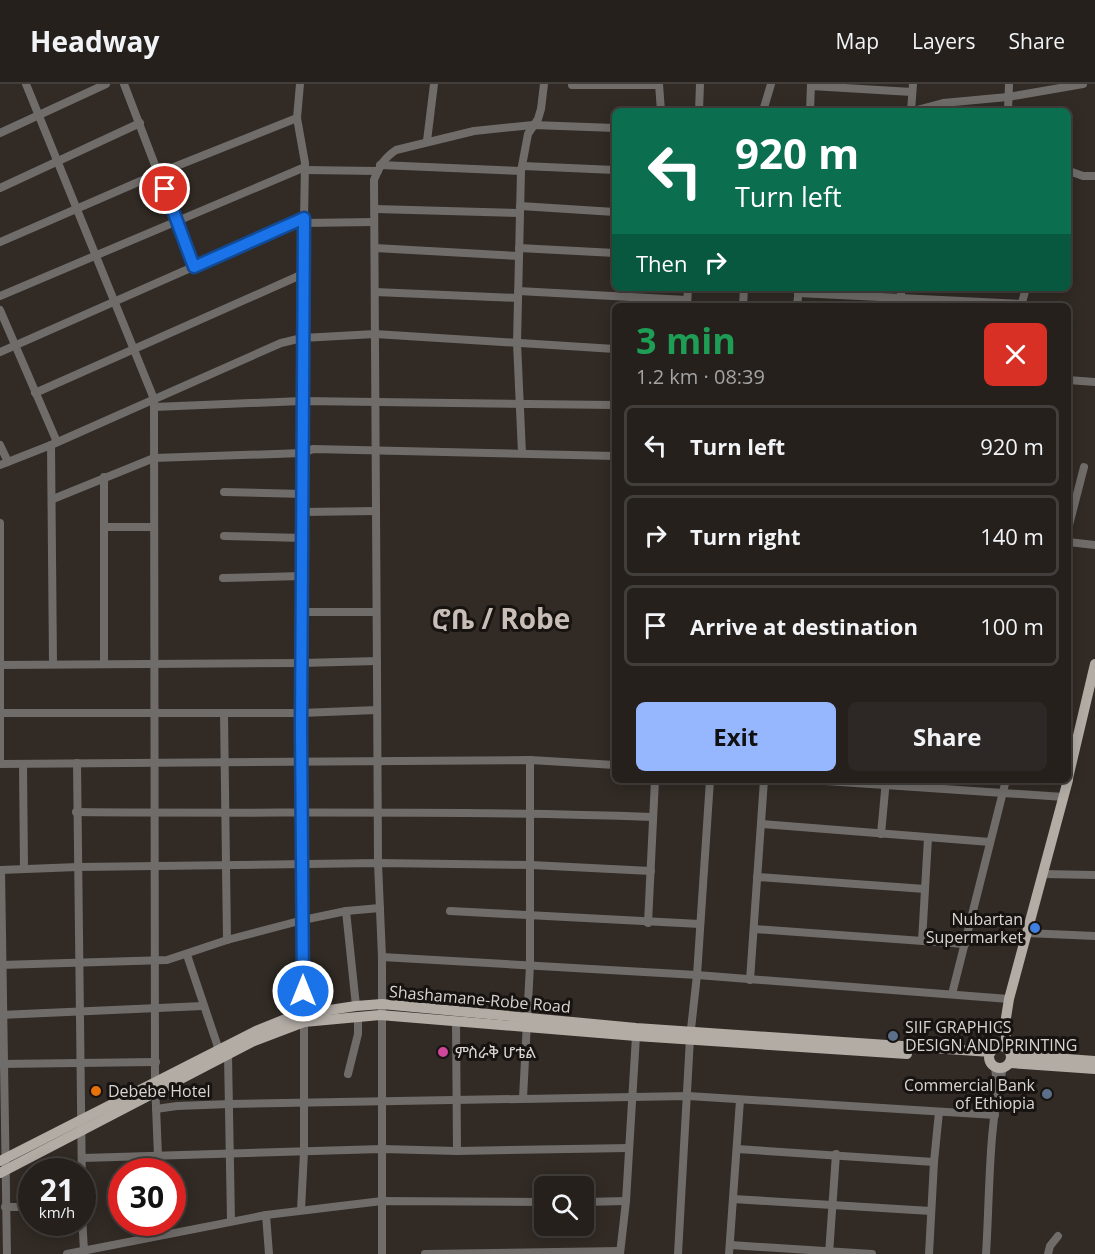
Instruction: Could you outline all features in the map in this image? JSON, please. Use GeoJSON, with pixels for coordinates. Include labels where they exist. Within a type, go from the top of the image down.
{"type":"FeatureCollection","features":[{"type":"Feature","properties":{"kind":"main road"},"geometry":{"type":"LineString","coordinates":[[1071,766],[1095,664]]}},
{"type":"Feature","properties":{"kind":"main road"},"geometry":{"type":"LineString","coordinates":[[1000,1058],[1009,999],[1067,783]]}},
{"type":"Feature","properties":{"kind":"main road","name":"Shashamane-Robe Road"},"geometry":{"type":"LineString","coordinates":[[381,1010],[456,1022],[527,1023],[1000,1058]]}},
{"type":"Feature","properties":{"kind":"main road","name":"Shashamane-Robe Road"},"geometry":{"type":"LineString","coordinates":[[2,1166],[223,1053],[276,1032],[303,1018],[357,1011],[458,1010],[527,1023],[636,1036],[690,1035]]}},
{"type":"Feature","properties":{"kind":"main road"},"geometry":{"type":"LineString","coordinates":[[1000,1058],[1095,1061]]}},
{"type":"Feature","properties":{"kind":"main road"},"geometry":{"type":"LineString","coordinates":[[1000,1058],[1095,1069]]}},
{"type":"Feature","properties":{"kind":"street"},"geometry":{"type":"LineString","coordinates":[[26,84],[135,350],[154,403],[153,713],[155,1087],[158,1156]]}},
{"type":"Feature","properties":{"kind":"street"},"geometry":{"type":"LineString","coordinates":[[0,133],[106,84]]}},
{"type":"Feature","properties":{"kind":"street"},"geometry":{"type":"LineString","coordinates":[[124,84],[194,267]]}},
{"type":"Feature","properties":{"kind":"street"},"geometry":{"type":"LineString","coordinates":[[300,84],[297,118],[305,169],[301,713],[304,1152],[301,1210]]}},
{"type":"Feature","properties":{"kind":"street"},"geometry":{"type":"LineString","coordinates":[[427,141],[434,84]]}},
{"type":"Feature","properties":{"kind":"street"},"geometry":{"type":"LineString","coordinates":[[522,453],[517,343],[522,168],[528,134],[541,110],[544,84]]}},
{"type":"Feature","properties":{"kind":"street"},"geometry":{"type":"LineString","coordinates":[[699,108],[700,84]]}},
{"type":"Feature","properties":{"kind":"street"},"geometry":{"type":"LineString","coordinates":[[765,108],[771,84]]}},
{"type":"Feature","properties":{"kind":"street"},"geometry":{"type":"LineString","coordinates":[[1008,108],[1009,84]]}},
{"type":"Feature","properties":{"kind":"street"},"geometry":{"type":"LineString","coordinates":[[924,108],[943,103],[1008,96],[1083,84]]}},
{"type":"Feature","properties":{"kind":"street"},"geometry":{"type":"LineString","coordinates":[[572,85],[658,85],[662,108]]}},
{"type":"Feature","properties":{"kind":"street"},"geometry":{"type":"LineString","coordinates":[[810,108],[811,85],[912,88],[912,108]]}},
{"type":"Feature","properties":{"kind":"street"},"geometry":{"type":"LineString","coordinates":[[0,242],[159,173],[297,118]]}},
{"type":"Feature","properties":{"kind":"street"},"geometry":{"type":"LineString","coordinates":[[0,188],[140,123]]}},
{"type":"Feature","properties":{"kind":"street"},"geometry":{"type":"LineString","coordinates":[[382,1254],[382,957],[378,863],[374,180],[387,156],[396,150],[427,141],[474,131],[533,125],[612,128]]}},
{"type":"Feature","properties":{"kind":"street"},"geometry":{"type":"LineString","coordinates":[[0,296],[177,220],[305,169],[612,170]]}},
{"type":"Feature","properties":{"kind":"street"},"geometry":{"type":"LineString","coordinates":[[1071,173],[1095,176]]}},
{"type":"Feature","properties":{"kind":"street"},"geometry":{"type":"LineString","coordinates":[[375,208],[612,212]]}},
{"type":"Feature","properties":{"kind":"street"},"geometry":{"type":"LineString","coordinates":[[0,352],[304,220],[374,222]]}},
{"type":"Feature","properties":{"kind":"street"},"geometry":{"type":"LineString","coordinates":[[375,248],[612,253]]}},
{"type":"Feature","properties":{"kind":"street"},"geometry":{"type":"LineString","coordinates":[[35,393],[303,274]]}},
{"type":"Feature","properties":{"kind":"street"},"geometry":{"type":"LineString","coordinates":[[833,291],[901,293],[1002,303]]}},
{"type":"Feature","properties":{"kind":"street"},"geometry":{"type":"LineString","coordinates":[[375,292],[518,294],[687,303]]}},
{"type":"Feature","properties":{"kind":"street"},"geometry":{"type":"LineString","coordinates":[[0,310],[54,444],[53,664]]}},
{"type":"Feature","properties":{"kind":"street"},"geometry":{"type":"LineString","coordinates":[[0,445],[4,463],[154,403],[281,343],[302,338],[375,334],[612,349]]}},
{"type":"Feature","properties":{"kind":"street"},"geometry":{"type":"LineString","coordinates":[[1071,380],[1095,382]]}},
{"type":"Feature","properties":{"kind":"street"},"geometry":{"type":"LineString","coordinates":[[154,403],[375,401],[612,405]]}},
{"type":"Feature","properties":{"kind":"street"},"geometry":{"type":"LineString","coordinates":[[53,499],[154,458],[303,453],[313,449],[612,456]]}},
{"type":"Feature","properties":{"kind":"street"},"geometry":{"type":"LineString","coordinates":[[1071,517],[1084,467]]}},
{"type":"Feature","properties":{"kind":"street"},"geometry":{"type":"LineString","coordinates":[[104,477],[104,664]]}},
{"type":"Feature","properties":{"kind":"street"},"geometry":{"type":"LineString","coordinates":[[224,492],[304,494]]}},
{"type":"Feature","properties":{"kind":"street"},"geometry":{"type":"LineString","coordinates":[[303,512],[376,511]]}},
{"type":"Feature","properties":{"kind":"street"},"geometry":{"type":"LineString","coordinates":[[0,523],[0,764],[530,760],[612,765]]}},
{"type":"Feature","properties":{"kind":"street"},"geometry":{"type":"LineString","coordinates":[[104,527],[154,527]]}},
{"type":"Feature","properties":{"kind":"street"},"geometry":{"type":"LineString","coordinates":[[224,536],[303,538]]}},
{"type":"Feature","properties":{"kind":"street"},"geometry":{"type":"LineString","coordinates":[[1071,542],[1095,545]]}},
{"type":"Feature","properties":{"kind":"street"},"geometry":{"type":"LineString","coordinates":[[223,578],[303,576]]}},
{"type":"Feature","properties":{"kind":"street"},"geometry":{"type":"LineString","coordinates":[[302,612],[376,612]]}},
{"type":"Feature","properties":{"kind":"street"},"geometry":{"type":"LineString","coordinates":[[0,664],[377,661]]}},
{"type":"Feature","properties":{"kind":"street"},"geometry":{"type":"LineString","coordinates":[[0,713],[301,713],[377,710]]}},
{"type":"Feature","properties":{"kind":"street"},"geometry":{"type":"LineString","coordinates":[[224,713],[227,940]]}},
{"type":"Feature","properties":{"kind":"street"},"geometry":{"type":"LineString","coordinates":[[523,1098],[530,965],[530,760]]}},
{"type":"Feature","properties":{"kind":"street"},"geometry":{"type":"LineString","coordinates":[[77,763],[83,1158],[382,1149],[457,1151],[629,1148]]}},
{"type":"Feature","properties":{"kind":"street"},"geometry":{"type":"LineString","coordinates":[[23,765],[24,869]]}},
{"type":"Feature","properties":{"kind":"street"},"geometry":{"type":"LineString","coordinates":[[648,923],[655,783]]}},
{"type":"Feature","properties":{"kind":"street"},"geometry":{"type":"LineString","coordinates":[[678,1254],[690,1035],[697,975],[710,783]]}},
{"type":"Feature","properties":{"kind":"street"},"geometry":{"type":"LineString","coordinates":[[750,980],[764,783]]}},
{"type":"Feature","properties":{"kind":"street"},"geometry":{"type":"LineString","coordinates":[[881,834],[886,783]]}},
{"type":"Feature","properties":{"kind":"street"},"geometry":{"type":"LineString","coordinates":[[897,783],[1064,797]]}},
{"type":"Feature","properties":{"kind":"street"},"geometry":{"type":"LineString","coordinates":[[952,994],[1005,783]]}},
{"type":"Feature","properties":{"kind":"street"},"geometry":{"type":"LineString","coordinates":[[76,812],[529,813],[652,817]]}},
{"type":"Feature","properties":{"kind":"street"},"geometry":{"type":"LineString","coordinates":[[761,824],[990,842]]}},
{"type":"Feature","properties":{"kind":"street"},"geometry":{"type":"LineString","coordinates":[[922,941],[928,838]]}},
{"type":"Feature","properties":{"kind":"street"},"geometry":{"type":"LineString","coordinates":[[7,1254],[2,1166],[0,870],[378,863],[531,865],[651,871]]}},
{"type":"Feature","properties":{"kind":"street"},"geometry":{"type":"LineString","coordinates":[[1043,874],[1095,875]]}},
{"type":"Feature","properties":{"kind":"street"},"geometry":{"type":"LineString","coordinates":[[757,878],[925,889]]}},
{"type":"Feature","properties":{"kind":"street"},"geometry":{"type":"LineString","coordinates":[[1,965],[167,960],[188,955],[227,940],[303,920],[346,911],[380,908]]}},
{"type":"Feature","properties":{"kind":"street"},"geometry":{"type":"LineString","coordinates":[[346,911],[358,1034],[348,1074]]}},
{"type":"Feature","properties":{"kind":"street"},"geometry":{"type":"LineString","coordinates":[[450,911],[700,924]]}},
{"type":"Feature","properties":{"kind":"street"},"geometry":{"type":"LineString","coordinates":[[754,929],[965,944]]}},
{"type":"Feature","properties":{"kind":"street"},"geometry":{"type":"LineString","coordinates":[[1026,933],[1095,936]]}},
{"type":"Feature","properties":{"kind":"street"},"geometry":{"type":"LineString","coordinates":[[188,955],[203,1006],[223,1053],[230,1104],[231,1221]]}},
{"type":"Feature","properties":{"kind":"street"},"geometry":{"type":"LineString","coordinates":[[382,957],[697,975],[1009,999]]}},
{"type":"Feature","properties":{"kind":"street"},"geometry":{"type":"LineString","coordinates":[[2,1015],[203,1006]]}},
{"type":"Feature","properties":{"kind":"street"},"geometry":{"type":"LineString","coordinates":[[456,1022],[457,1151]]}},
{"type":"Feature","properties":{"kind":"street"},"geometry":{"type":"LineString","coordinates":[[425,1254],[620,1252],[626,1201],[636,1036]]}},
{"type":"Feature","properties":{"kind":"street"},"geometry":{"type":"LineString","coordinates":[[986,1254],[1000,1058]]}},
{"type":"Feature","properties":{"kind":"street"},"geometry":{"type":"LineString","coordinates":[[2,1064],[156,1062]]}},
{"type":"Feature","properties":{"kind":"street"},"geometry":{"type":"LineString","coordinates":[[156,1109],[177,1106],[304,1102],[688,1096],[995,1115]]}},
{"type":"Feature","properties":{"kind":"street"},"geometry":{"type":"LineString","coordinates":[[740,1100],[729,1250],[872,1254]]}},
{"type":"Feature","properties":{"kind":"street"},"geometry":{"type":"LineString","coordinates":[[928,1254],[939,1112]]}},
{"type":"Feature","properties":{"kind":"street"},"geometry":{"type":"LineString","coordinates":[[737,1149],[934,1162]]}},
{"type":"Feature","properties":{"kind":"street"},"geometry":{"type":"LineString","coordinates":[[829,1253],[836,1154]]}},
{"type":"Feature","properties":{"kind":"street"},"geometry":{"type":"LineString","coordinates":[[733,1199],[931,1211]]}},
{"type":"Feature","properties":{"kind":"street"},"geometry":{"type":"LineString","coordinates":[[594,1202],[626,1201]]}},
{"type":"Feature","properties":{"kind":"street"},"geometry":{"type":"LineString","coordinates":[[67,1254],[231,1221],[301,1210],[382,1202],[534,1202]]}},
{"type":"Feature","properties":{"kind":"street"},"geometry":{"type":"LineString","coordinates":[[5,1207],[18,1207]]}},
{"type":"Feature","properties":{"kind":"street"},"geometry":{"type":"LineString","coordinates":[[266,1215],[269,1254]]}},
{"type":"Feature","properties":{"kind":"street"},"geometry":{"type":"LineString","coordinates":[[83,1236],[84,1251]]}},
{"type":"Feature","properties":{"kind":"street"},"geometry":{"type":"LineString","coordinates":[[1048,1254],[1050,1246],[1058,1236]]}},
{"type":"Feature","properties":{"kind":"place","name":"Nubartan Supermarket"},"geometry":{"type":"Point","coordinates":[1035,928]}},
{"type":"Feature","properties":{"kind":"place","name":"SIIF GRAPHICS DESIGN AND PRINTING"},"geometry":{"type":"Point","coordinates":[893,1036]}},
{"type":"Feature","properties":{"kind":"place","name":"ምስራቅ ሆቴል"},"geometry":{"type":"Point","coordinates":[443,1052]}},
{"type":"Feature","properties":{"kind":"place","name":"Debebe Hotel"},"geometry":{"type":"Point","coordinates":[96,1091]}},
{"type":"Feature","properties":{"kind":"place","name":"Commercial Bank of Ethiopia"},"geometry":{"type":"Point","coordinates":[1047,1094]}},
{"type":"Feature","properties":{"kind":"district","name":"ሮቤ / Robe"},"geometry":{"type":"Point","coordinates":[501,618]}},
{"type":"Feature","properties":{"kind":"route"},"geometry":{"type":"LineString","coordinates":[[165,189],[194,267],[304,218],[301,728],[303,991]]}}]}
